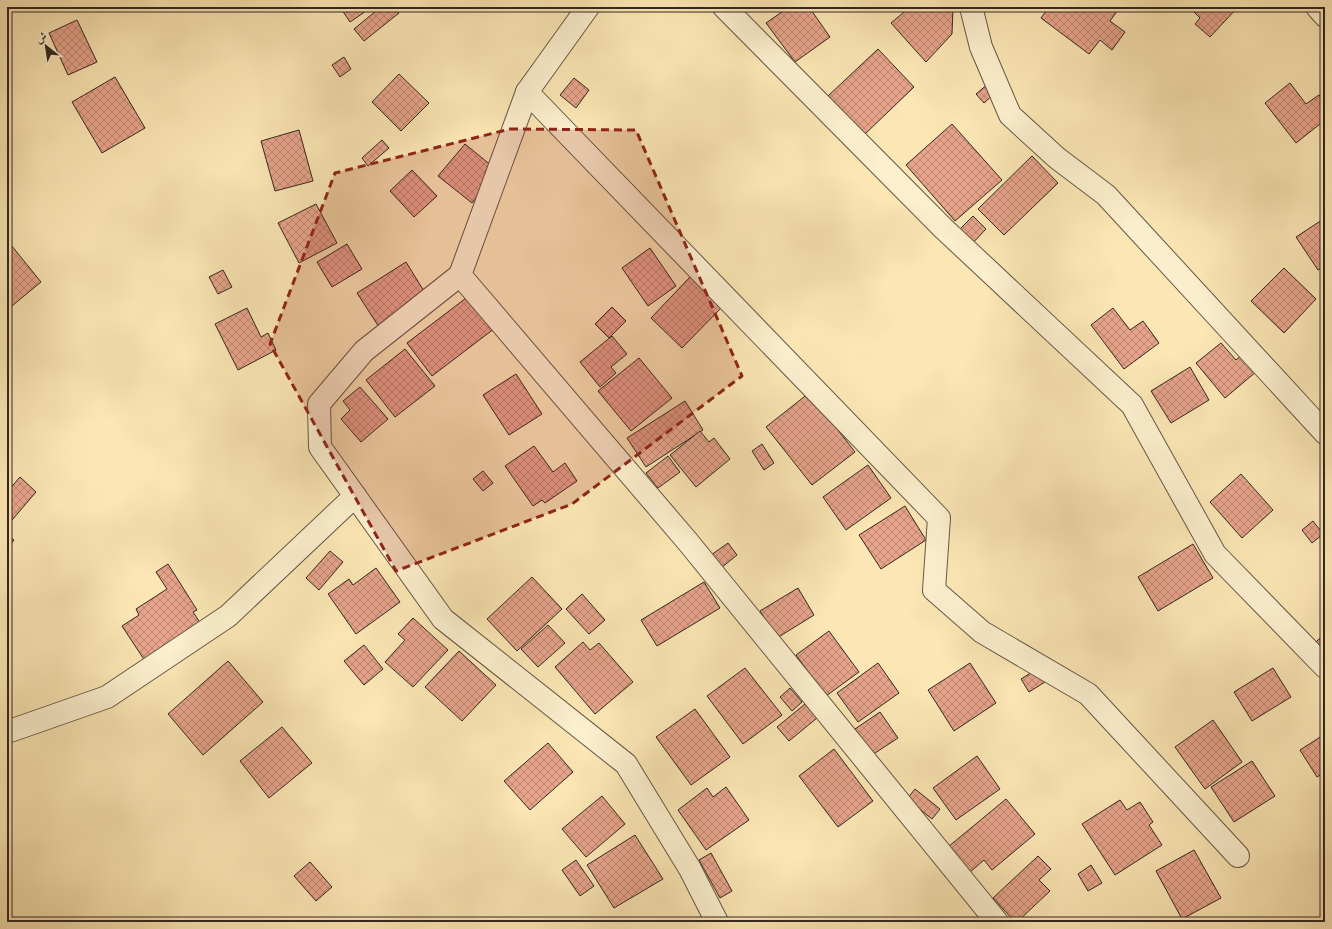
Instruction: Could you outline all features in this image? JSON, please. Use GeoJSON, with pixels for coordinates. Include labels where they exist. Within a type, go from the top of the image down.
{"type":"FeatureCollection","features":[{"type":"Feature","properties":{"kind":"street"},"geometry":{"type":"LineString","coordinates":[[588,7],[527,92],[460,275],[364,351],[319,404],[320,446],[443,619],[626,764],[690,870],[717,922]]}},
{"type":"Feature","properties":{"kind":"street"},"geometry":{"type":"LineString","coordinates":[[724,7],[943,228],[1132,405],[1215,554],[1325,667]]}},
{"type":"Feature","properties":{"kind":"street"},"geometry":{"type":"LineString","coordinates":[[971,7],[981,47],[1010,115],[1057,158],[1106,195],[1325,433]]}},
{"type":"Feature","properties":{"kind":"street"},"geometry":{"type":"LineString","coordinates":[[1317,7],[1325,16]]}},
{"type":"Feature","properties":{"kind":"street"},"geometry":{"type":"LineString","coordinates":[[527,92],[940,518],[934,590],[982,632],[1088,694],[1238,856]]}},
{"type":"Feature","properties":{"kind":"street"},"geometry":{"type":"LineString","coordinates":[[460,275],[688,542],[997,922]]}},
{"type":"Feature","properties":{"kind":"street"},"geometry":{"type":"LineString","coordinates":[[7,732],[107,697],[228,616],[355,496]]}},
{"type":"Feature","properties":{"kind":"highlighted area"},"geometry":{"type":"Polygon","coordinates":[[[510,129],[636,130],[742,376],[572,504],[396,571],[270,344],[335,173],[510,129]]]}},
{"type":"Feature","properties":{"kind":"building"},"geometry":{"type":"Polygon","coordinates":[[[340,7],[372,7],[350,22],[340,7]]]}},
{"type":"Feature","properties":{"kind":"building"},"geometry":{"type":"Polygon","coordinates":[[[381,7],[394,7],[399,13],[364,41],[354,29],[381,7]]]}},
{"type":"Feature","properties":{"kind":"building"},"geometry":{"type":"Polygon","coordinates":[[[789,7],[809,7],[830,37],[795,62],[766,23],[789,7]]]}},
{"type":"Feature","properties":{"kind":"building"},"geometry":{"type":"Polygon","coordinates":[[[910,7],[953,7],[952,34],[926,62],[891,23],[910,7]]]}},
{"type":"Feature","properties":{"kind":"building"},"geometry":{"type":"Polygon","coordinates":[[[1049,7],[1120,7],[1110,21],[1125,32],[1112,50],[1100,40],[1089,54],[1041,18],[1049,7]]]}},
{"type":"Feature","properties":{"kind":"building"},"geometry":{"type":"Polygon","coordinates":[[[1189,7],[1237,8],[1210,37],[1195,24],[1200,18],[1189,7]]]}},
{"type":"Feature","properties":{"kind":"building"},"geometry":{"type":"Polygon","coordinates":[[[77,20],[97,62],[68,75],[49,33],[77,20]]]}},
{"type":"Feature","properties":{"kind":"building"},"geometry":{"type":"Polygon","coordinates":[[[878,49],[914,87],[865,134],[828,96],[878,49]]]}},
{"type":"Feature","properties":{"kind":"building"},"geometry":{"type":"Polygon","coordinates":[[[344,57],[351,69],[340,77],[332,65],[344,57]]]}},
{"type":"Feature","properties":{"kind":"building"},"geometry":{"type":"Polygon","coordinates":[[[399,74],[429,103],[401,131],[372,102],[399,74]]]}},
{"type":"Feature","properties":{"kind":"building"},"geometry":{"type":"Polygon","coordinates":[[[115,77],[145,128],[102,153],[72,102],[115,77]]]}},
{"type":"Feature","properties":{"kind":"building"},"geometry":{"type":"Polygon","coordinates":[[[574,78],[589,90],[576,108],[560,95],[574,78]]]}},
{"type":"Feature","properties":{"kind":"building"},"geometry":{"type":"Polygon","coordinates":[[[1290,83],[1306,104],[1319,95],[1325,103],[1325,120],[1296,143],[1265,103],[1290,83]]]}},
{"type":"Feature","properties":{"kind":"building"},"geometry":{"type":"Polygon","coordinates":[[[988,84],[996,92],[984,103],[976,94],[988,84]]]}},
{"type":"Feature","properties":{"kind":"building"},"geometry":{"type":"Polygon","coordinates":[[[952,124],[1002,180],[955,221],[906,165],[952,124]]]}},
{"type":"Feature","properties":{"kind":"building"},"geometry":{"type":"Polygon","coordinates":[[[299,130],[313,181],[275,191],[261,141],[299,130]]]}},
{"type":"Feature","properties":{"kind":"building"},"geometry":{"type":"Polygon","coordinates":[[[382,140],[389,148],[368,166],[362,158],[382,140]]]}},
{"type":"Feature","properties":{"kind":"building"},"geometry":{"type":"Polygon","coordinates":[[[465,144],[498,171],[472,203],[438,176],[465,144]]]}},
{"type":"Feature","properties":{"kind":"building"},"geometry":{"type":"Polygon","coordinates":[[[1032,156],[1058,183],[1004,235],[978,209],[1032,156]]]}},
{"type":"Feature","properties":{"kind":"building"},"geometry":{"type":"Polygon","coordinates":[[[412,170],[437,196],[414,217],[390,191],[412,170]]]}},
{"type":"Feature","properties":{"kind":"building"},"geometry":{"type":"Polygon","coordinates":[[[316,204],[337,243],[299,263],[278,223],[316,204]]]}},
{"type":"Feature","properties":{"kind":"building"},"geometry":{"type":"Polygon","coordinates":[[[973,216],[986,229],[969,247],[955,234],[973,216]]]}},
{"type":"Feature","properties":{"kind":"building"},"geometry":{"type":"Polygon","coordinates":[[[1325,218],[1325,266],[1318,270],[1296,237],[1325,218]]]}},
{"type":"Feature","properties":{"kind":"building"},"geometry":{"type":"Polygon","coordinates":[[[7,240],[41,282],[7,310],[7,240]]]}},
{"type":"Feature","properties":{"kind":"building"},"geometry":{"type":"Polygon","coordinates":[[[347,244],[362,269],[332,287],[317,262],[347,244]]]}},
{"type":"Feature","properties":{"kind":"building"},"geometry":{"type":"Polygon","coordinates":[[[650,248],[676,286],[648,306],[622,268],[650,248]]]}},
{"type":"Feature","properties":{"kind":"building"},"geometry":{"type":"Polygon","coordinates":[[[406,262],[427,296],[379,327],[357,293],[406,262]]]}},
{"type":"Feature","properties":{"kind":"building"},"geometry":{"type":"Polygon","coordinates":[[[1284,268],[1316,299],[1284,333],[1251,301],[1284,268]]]}},
{"type":"Feature","properties":{"kind":"building"},"geometry":{"type":"Polygon","coordinates":[[[223,270],[232,287],[218,294],[209,277],[223,270]]]}},
{"type":"Feature","properties":{"kind":"building"},"geometry":{"type":"Polygon","coordinates":[[[690,277],[722,307],[682,348],[651,318],[690,277]]]}},
{"type":"Feature","properties":{"kind":"building"},"geometry":{"type":"Polygon","coordinates":[[[474,292],[499,325],[432,376],[407,343],[474,292]]]}},
{"type":"Feature","properties":{"kind":"building"},"geometry":{"type":"Polygon","coordinates":[[[612,307],[626,321],[609,338],[595,324],[612,307]]]}},
{"type":"Feature","properties":{"kind":"building"},"geometry":{"type":"Polygon","coordinates":[[[247,308],[261,337],[268,333],[276,350],[238,370],[215,324],[247,308]]]}},
{"type":"Feature","properties":{"kind":"building"},"geometry":{"type":"Polygon","coordinates":[[[1113,308],[1130,330],[1143,321],[1159,343],[1124,369],[1091,325],[1113,308]]]}},
{"type":"Feature","properties":{"kind":"building"},"geometry":{"type":"Polygon","coordinates":[[[612,336],[627,354],[611,367],[616,373],[600,387],[580,362],[612,336]]]}},
{"type":"Feature","properties":{"kind":"building"},"geometry":{"type":"Polygon","coordinates":[[[1221,343],[1236,360],[1243,354],[1257,371],[1225,398],[1196,363],[1221,343]]]}},
{"type":"Feature","properties":{"kind":"building"},"geometry":{"type":"Polygon","coordinates":[[[405,349],[435,386],[395,417],[366,380],[405,349]]]}},
{"type":"Feature","properties":{"kind":"building"},"geometry":{"type":"Polygon","coordinates":[[[639,358],[672,398],[631,431],[598,391],[639,358]]]}},
{"type":"Feature","properties":{"kind":"building"},"geometry":{"type":"Polygon","coordinates":[[[1190,367],[1209,400],[1171,423],[1151,391],[1190,367]]]}},
{"type":"Feature","properties":{"kind":"building"},"geometry":{"type":"Polygon","coordinates":[[[516,374],[542,414],[509,435],[483,395],[516,374]]]}},
{"type":"Feature","properties":{"kind":"building"},"geometry":{"type":"Polygon","coordinates":[[[360,387],[388,419],[361,442],[341,419],[350,410],[343,401],[360,387]]]}},
{"type":"Feature","properties":{"kind":"building"},"geometry":{"type":"Polygon","coordinates":[[[809,393],[855,452],[812,485],[766,427],[809,393]]]}},
{"type":"Feature","properties":{"kind":"building"},"geometry":{"type":"Polygon","coordinates":[[[685,401],[703,430],[646,467],[627,438],[685,401]]]}},
{"type":"Feature","properties":{"kind":"building"},"geometry":{"type":"Polygon","coordinates":[[[700,431],[709,442],[714,438],[730,459],[696,487],[670,455],[700,431]]]}},
{"type":"Feature","properties":{"kind":"building"},"geometry":{"type":"Polygon","coordinates":[[[762,444],[774,463],[764,470],[752,451],[762,444]]]}},
{"type":"Feature","properties":{"kind":"building"},"geometry":{"type":"Polygon","coordinates":[[[534,446],[553,472],[565,463],[577,481],[545,503],[542,500],[533,506],[505,466],[534,446]]]}},
{"type":"Feature","properties":{"kind":"building"},"geometry":{"type":"Polygon","coordinates":[[[668,456],[680,472],[658,488],[646,473],[668,456]]]}},
{"type":"Feature","properties":{"kind":"building"},"geometry":{"type":"Polygon","coordinates":[[[868,465],[891,498],[846,530],[823,497],[868,465]]]}},
{"type":"Feature","properties":{"kind":"building"},"geometry":{"type":"Polygon","coordinates":[[[483,471],[493,483],[483,491],[473,479],[483,471]]]}},
{"type":"Feature","properties":{"kind":"building"},"geometry":{"type":"Polygon","coordinates":[[[1241,474],[1273,510],[1242,538],[1210,502],[1241,474]]]}},
{"type":"Feature","properties":{"kind":"building"},"geometry":{"type":"Polygon","coordinates":[[[20,477],[36,492],[7,526],[7,492],[20,477]]]}},
{"type":"Feature","properties":{"kind":"building"},"geometry":{"type":"Polygon","coordinates":[[[905,506],[926,540],[881,569],[859,535],[905,506]]]}},
{"type":"Feature","properties":{"kind":"building"},"geometry":{"type":"Polygon","coordinates":[[[1313,521],[1323,534],[1312,543],[1302,530],[1313,521]]]}},
{"type":"Feature","properties":{"kind":"building"},"geometry":{"type":"Polygon","coordinates":[[[7,535],[14,540],[7,549],[7,535]]]}},
{"type":"Feature","properties":{"kind":"building"},"geometry":{"type":"Polygon","coordinates":[[[728,543],[737,555],[721,568],[711,555],[728,543]]]}},
{"type":"Feature","properties":{"kind":"building"},"geometry":{"type":"Polygon","coordinates":[[[1193,544],[1213,578],[1158,611],[1138,577],[1193,544]]]}},
{"type":"Feature","properties":{"kind":"building"},"geometry":{"type":"Polygon","coordinates":[[[330,551],[343,562],[319,590],[306,578],[330,551]]]}},
{"type":"Feature","properties":{"kind":"building"},"geometry":{"type":"Polygon","coordinates":[[[168,564],[197,610],[193,612],[203,627],[147,664],[122,626],[139,615],[136,609],[167,589],[156,572],[168,564]]]}},
{"type":"Feature","properties":{"kind":"building"},"geometry":{"type":"Polygon","coordinates":[[[376,568],[400,602],[356,634],[328,594],[349,579],[353,585],[376,568]]]}},
{"type":"Feature","properties":{"kind":"building"},"geometry":{"type":"Polygon","coordinates":[[[532,577],[562,609],[517,651],[487,619],[532,577]]]}},
{"type":"Feature","properties":{"kind":"building"},"geometry":{"type":"Polygon","coordinates":[[[704,582],[720,608],[657,646],[641,620],[704,582]]]}},
{"type":"Feature","properties":{"kind":"building"},"geometry":{"type":"Polygon","coordinates":[[[798,588],[814,615],[777,638],[760,611],[798,588]]]}},
{"type":"Feature","properties":{"kind":"building"},"geometry":{"type":"Polygon","coordinates":[[[582,594],[605,620],[589,634],[566,609],[582,594]]]}},
{"type":"Feature","properties":{"kind":"building"},"geometry":{"type":"Polygon","coordinates":[[[413,618],[448,650],[413,687],[385,662],[405,640],[398,634],[413,618]]]}},
{"type":"Feature","properties":{"kind":"building"},"geometry":{"type":"Polygon","coordinates":[[[548,625],[565,643],[538,667],[521,649],[548,625]]]}},
{"type":"Feature","properties":{"kind":"building"},"geometry":{"type":"Polygon","coordinates":[[[829,631],[859,672],[826,696],[796,655],[829,631]]]}},
{"type":"Feature","properties":{"kind":"building"},"geometry":{"type":"Polygon","coordinates":[[[1325,633],[1325,656],[1313,645],[1325,633]]]}},
{"type":"Feature","properties":{"kind":"building"},"geometry":{"type":"Polygon","coordinates":[[[583,642],[590,650],[599,643],[633,682],[595,714],[555,667],[583,642]]]}},
{"type":"Feature","properties":{"kind":"building"},"geometry":{"type":"Polygon","coordinates":[[[364,645],[383,669],[364,685],[344,661],[364,645]]]}},
{"type":"Feature","properties":{"kind":"building"},"geometry":{"type":"Polygon","coordinates":[[[459,651],[496,685],[462,721],[425,687],[459,651]]]}},
{"type":"Feature","properties":{"kind":"building"},"geometry":{"type":"Polygon","coordinates":[[[228,661],[263,702],[203,755],[168,714],[228,661]]]}},
{"type":"Feature","properties":{"kind":"building"},"geometry":{"type":"Polygon","coordinates":[[[878,663],[899,693],[858,722],[837,693],[878,663]]]}},
{"type":"Feature","properties":{"kind":"building"},"geometry":{"type":"Polygon","coordinates":[[[970,663],[996,703],[954,731],[928,690],[970,663]]]}},
{"type":"Feature","properties":{"kind":"building"},"geometry":{"type":"Polygon","coordinates":[[[745,668],[782,715],[743,744],[707,696],[745,668]]]}},
{"type":"Feature","properties":{"kind":"building"},"geometry":{"type":"Polygon","coordinates":[[[1273,668],[1291,697],[1252,721],[1234,692],[1273,668]]]}},
{"type":"Feature","properties":{"kind":"building"},"geometry":{"type":"Polygon","coordinates":[[[1037,669],[1045,682],[1029,692],[1021,679],[1037,669]]]}},
{"type":"Feature","properties":{"kind":"building"},"geometry":{"type":"Polygon","coordinates":[[[790,688],[802,702],[792,711],[780,697],[790,688]]]}},
{"type":"Feature","properties":{"kind":"building"},"geometry":{"type":"Polygon","coordinates":[[[805,704],[817,718],[789,741],[777,727],[805,704]]]}},
{"type":"Feature","properties":{"kind":"building"},"geometry":{"type":"Polygon","coordinates":[[[695,709],[730,757],[691,785],[656,737],[695,709]]]}},
{"type":"Feature","properties":{"kind":"building"},"geometry":{"type":"Polygon","coordinates":[[[880,712],[898,738],[872,755],[855,729],[880,712]]]}},
{"type":"Feature","properties":{"kind":"building"},"geometry":{"type":"Polygon","coordinates":[[[1213,720],[1242,762],[1205,789],[1175,747],[1213,720]]]}},
{"type":"Feature","properties":{"kind":"building"},"geometry":{"type":"Polygon","coordinates":[[[282,727],[312,763],[269,798],[240,761],[282,727]]]}},
{"type":"Feature","properties":{"kind":"building"},"geometry":{"type":"Polygon","coordinates":[[[1325,734],[1325,772],[1317,777],[1300,750],[1325,734]]]}},
{"type":"Feature","properties":{"kind":"building"},"geometry":{"type":"Polygon","coordinates":[[[548,743],[573,772],[530,810],[504,781],[548,743]]]}},
{"type":"Feature","properties":{"kind":"building"},"geometry":{"type":"Polygon","coordinates":[[[834,749],[873,801],[838,827],[799,776],[834,749]]]}},
{"type":"Feature","properties":{"kind":"building"},"geometry":{"type":"Polygon","coordinates":[[[977,756],[1000,789],[956,820],[933,788],[977,756]]]}},
{"type":"Feature","properties":{"kind":"building"},"geometry":{"type":"Polygon","coordinates":[[[1252,761],[1275,796],[1234,822],[1211,787],[1252,761]]]}},
{"type":"Feature","properties":{"kind":"building"},"geometry":{"type":"Polygon","coordinates":[[[726,787],[749,820],[706,850],[678,810],[707,788],[713,797],[726,787]]]}},
{"type":"Feature","properties":{"kind":"building"},"geometry":{"type":"Polygon","coordinates":[[[915,789],[940,809],[932,819],[907,799],[915,789]]]}},
{"type":"Feature","properties":{"kind":"building"},"geometry":{"type":"Polygon","coordinates":[[[602,796],[625,824],[586,857],[562,829],[602,796]]]}},
{"type":"Feature","properties":{"kind":"building"},"geometry":{"type":"Polygon","coordinates":[[[1006,799],[1035,834],[992,870],[984,860],[969,873],[948,847],[1006,799]]]}},
{"type":"Feature","properties":{"kind":"building"},"geometry":{"type":"Polygon","coordinates":[[[1120,800],[1127,810],[1140,802],[1153,822],[1149,825],[1162,845],[1115,875],[1082,824],[1120,800]]]}},
{"type":"Feature","properties":{"kind":"building"},"geometry":{"type":"Polygon","coordinates":[[[635,835],[663,879],[614,908],[587,865],[635,835]]]}},
{"type":"Feature","properties":{"kind":"building"},"geometry":{"type":"Polygon","coordinates":[[[1194,850],[1221,898],[1182,919],[1156,871],[1194,850]]]}},
{"type":"Feature","properties":{"kind":"building"},"geometry":{"type":"Polygon","coordinates":[[[711,853],[732,891],[720,898],[699,860],[711,853]]]}},
{"type":"Feature","properties":{"kind":"building"},"geometry":{"type":"Polygon","coordinates":[[[1038,856],[1051,869],[1039,880],[1050,891],[1017,922],[1015,922],[993,898],[1038,856]]]}},
{"type":"Feature","properties":{"kind":"building"},"geometry":{"type":"Polygon","coordinates":[[[576,860],[594,886],[580,896],[562,870],[576,860]]]}},
{"type":"Feature","properties":{"kind":"building"},"geometry":{"type":"Polygon","coordinates":[[[310,862],[332,887],[316,901],[294,876],[310,862]]]}},
{"type":"Feature","properties":{"kind":"building"},"geometry":{"type":"Polygon","coordinates":[[[1091,865],[1102,883],[1088,891],[1078,874],[1091,865]]]}}]}
